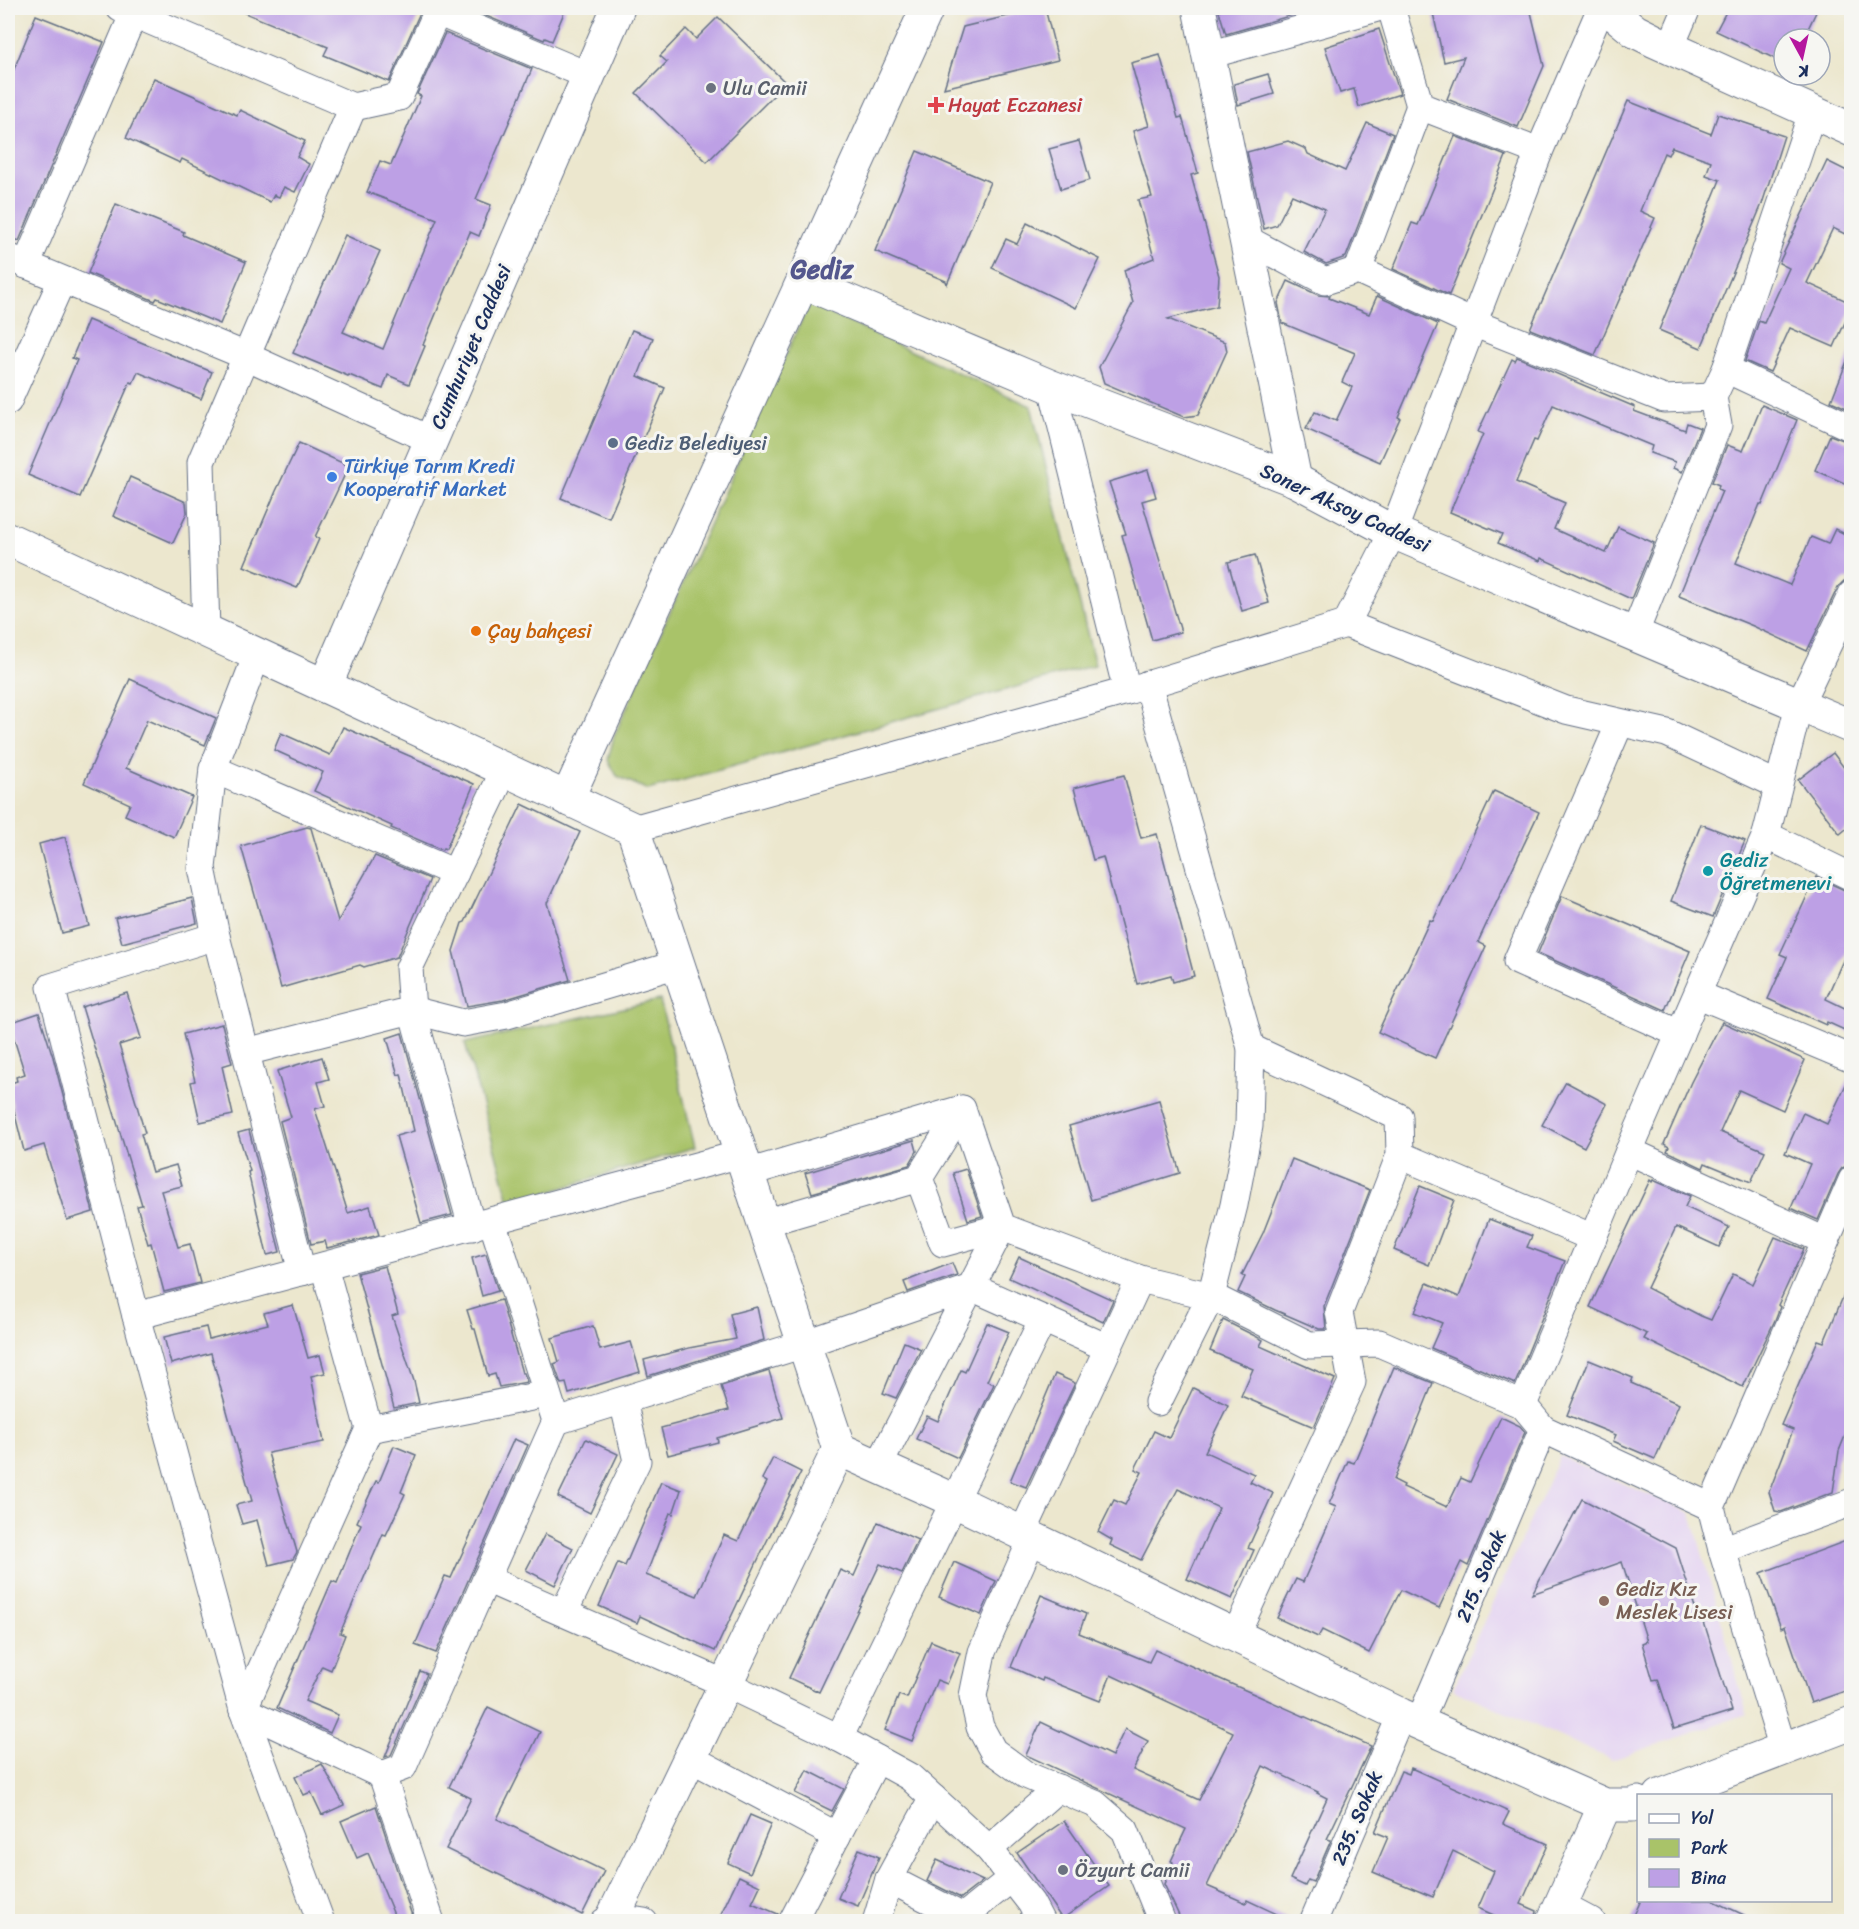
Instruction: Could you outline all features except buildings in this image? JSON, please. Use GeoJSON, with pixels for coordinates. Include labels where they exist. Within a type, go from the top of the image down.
{"type":"FeatureCollection","features":[{"type":"Feature","properties":{"kind":"street","name":"Cumhuriyet Caddesi"},"geometry":{"type":"LineString","coordinates":[[325,686],[618,8]]}},
{"type":"Feature","properties":{"kind":"street"},"geometry":{"type":"LineString","coordinates":[[567,798],[926,8]]}},
{"type":"Feature","properties":{"kind":"street"},"geometry":{"type":"LineString","coordinates":[[1200,8],[1294,480]]}},
{"type":"Feature","properties":{"kind":"street"},"geometry":{"type":"LineString","coordinates":[[1209,55],[1377,8]]}},
{"type":"Feature","properties":{"kind":"street"},"geometry":{"type":"LineString","coordinates":[[1358,270],[1420,106],[1391,8]]}},
{"type":"Feature","properties":{"kind":"street"},"geometry":{"type":"LineString","coordinates":[[1346,624],[1393,532],[1539,153],[1601,8]]}},
{"type":"Feature","properties":{"kind":"street"},"geometry":{"type":"LineString","coordinates":[[1607,8],[1635,31],[1851,130]]}},
{"type":"Feature","properties":{"kind":"street"},"geometry":{"type":"LineString","coordinates":[[1670,48],[1686,8]]}},
{"type":"Feature","properties":{"kind":"street"},"geometry":{"type":"LineString","coordinates":[[431,440],[246,356],[17,261],[127,10],[353,107],[399,97],[438,10],[589,76]]}},
{"type":"Feature","properties":{"kind":"street"},"geometry":{"type":"LineString","coordinates":[[1420,106],[1539,153]]}},
{"type":"Feature","properties":{"kind":"street"},"geometry":{"type":"LineString","coordinates":[[206,631],[201,462],[353,107]]}},
{"type":"Feature","properties":{"kind":"street"},"geometry":{"type":"LineString","coordinates":[[1634,634],[1718,425],[1713,398],[1726,369],[1812,113]]}},
{"type":"Feature","properties":{"kind":"street"},"geometry":{"type":"LineString","coordinates":[[1246,239],[1325,281],[1358,270],[1473,323],[1665,399],[1713,398]]}},
{"type":"Feature","properties":{"kind":"street"},"geometry":{"type":"LineString","coordinates":[[8,401],[62,280]]}},
{"type":"Feature","properties":{"kind":"street","name":"Soner Aksoy Caddesi"},"geometry":{"type":"LineString","coordinates":[[802,282],[1052,387],[1294,480],[1393,532],[1851,727]]}},
{"type":"Feature","properties":{"kind":"street"},"geometry":{"type":"LineString","coordinates":[[1726,369],[1851,428]]}},
{"type":"Feature","properties":{"kind":"street"},"geometry":{"type":"LineString","coordinates":[[1052,387],[1137,687],[1251,1048],[1249,1126],[1234,1205],[1211,1296],[1158,1402]]}},
{"type":"Feature","properties":{"kind":"street"},"geometry":{"type":"LineString","coordinates":[[8,539],[633,829],[1137,687],[1346,624],[1566,710],[1667,733],[1778,786]]}},
{"type":"Feature","properties":{"kind":"street"},"geometry":{"type":"LineString","coordinates":[[1523,1405],[1766,835],[1799,705],[1851,594]]}},
{"type":"Feature","properties":{"kind":"street"},"geometry":{"type":"LineString","coordinates":[[243,1710],[369,1429],[313,1269],[246,1052],[216,936],[202,868],[213,769],[257,655]]}},
{"type":"Feature","properties":{"kind":"street"},"geometry":{"type":"LineString","coordinates":[[1620,723],[1517,961],[1680,1034]]}},
{"type":"Feature","properties":{"kind":"street"},"geometry":{"type":"LineString","coordinates":[[213,769],[454,873]]}},
{"type":"Feature","properties":{"kind":"street"},"geometry":{"type":"LineString","coordinates":[[382,1776],[403,1767],[556,1421],[548,1394],[482,1224],[412,1010],[409,968],[505,770]]}},
{"type":"Feature","properties":{"kind":"street"},"geometry":{"type":"LineString","coordinates":[[619,1920],[690,1758],[839,1449],[633,829]]}},
{"type":"Feature","properties":{"kind":"street"},"geometry":{"type":"LineString","coordinates":[[1766,835],[1851,877]]}},
{"type":"Feature","properties":{"kind":"street"},"geometry":{"type":"LineString","coordinates":[[216,936],[51,987],[136,1316],[243,1710],[321,1922]]}},
{"type":"Feature","properties":{"kind":"street"},"geometry":{"type":"LineString","coordinates":[[246,1052],[412,1010],[463,1023],[507,1015],[678,964]]}},
{"type":"Feature","properties":{"kind":"street"},"geometry":{"type":"LineString","coordinates":[[1699,994],[1851,1059]]}},
{"type":"Feature","properties":{"kind":"street"},"geometry":{"type":"LineString","coordinates":[[1235,1636],[1352,1382],[1339,1312],[1400,1155],[1399,1117],[1251,1048]]}},
{"type":"Feature","properties":{"kind":"street"},"geometry":{"type":"LineString","coordinates":[[136,1316],[482,1224],[962,1109]]}},
{"type":"Feature","properties":{"kind":"street"},"geometry":{"type":"LineString","coordinates":[[764,1223],[919,1178],[962,1109]]}},
{"type":"Feature","properties":{"kind":"street"},"geometry":{"type":"LineString","coordinates":[[878,1467],[1002,1227],[962,1109]]}},
{"type":"Feature","properties":{"kind":"street"},"geometry":{"type":"LineString","coordinates":[[1629,1152],[1825,1241]]}},
{"type":"Feature","properties":{"kind":"street"},"geometry":{"type":"LineString","coordinates":[[1400,1155],[1593,1238]]}},
{"type":"Feature","properties":{"kind":"street"},"geometry":{"type":"LineString","coordinates":[[919,1178],[943,1243],[1002,1227],[1140,1279],[1211,1296],[1309,1345],[1379,1343],[1523,1405],[1543,1429],[1711,1507]]}},
{"type":"Feature","properties":{"kind":"street"},"geometry":{"type":"LineString","coordinates":[[1783,1749],[1711,1507],[1851,1180]]}},
{"type":"Feature","properties":{"kind":"street"},"geometry":{"type":"LineString","coordinates":[[1140,1279],[1027,1536],[982,1652],[973,1696],[980,1727],[993,1751],[1026,1775],[1095,1804],[1125,1830],[1162,1922]]}},
{"type":"Feature","properties":{"kind":"street"},"geometry":{"type":"LineString","coordinates":[[556,1421],[804,1344],[971,1287],[1108,1348]]}},
{"type":"Feature","properties":{"kind":"street"},"geometry":{"type":"LineString","coordinates":[[839,1738],[1044,1319]]}},
{"type":"Feature","properties":{"kind":"street"},"geometry":{"type":"LineString","coordinates":[[369,1429],[548,1394]]}},
{"type":"Feature","properties":{"kind":"street"},"geometry":{"type":"LineString","coordinates":[[564,1612],[637,1461],[623,1401]]}},
{"type":"Feature","properties":{"kind":"street","name":"215. Sokak"},"geometry":{"type":"LineString","coordinates":[[1410,1719],[1543,1429]]}},
{"type":"Feature","properties":{"kind":"street"},"geometry":{"type":"LineString","coordinates":[[839,1449],[955,1501],[1410,1719],[1605,1805],[1637,1803]]}},
{"type":"Feature","properties":{"kind":"street"},"geometry":{"type":"LineString","coordinates":[[1722,1550],[1851,1502]]}},
{"type":"Feature","properties":{"kind":"street"},"geometry":{"type":"LineString","coordinates":[[486,1579],[726,1684],[839,1738],[910,1777],[989,1849],[1031,1903],[1041,1922]]}},
{"type":"Feature","properties":{"kind":"street"},"geometry":{"type":"LineString","coordinates":[[243,1710],[382,1776],[431,1922]]}},
{"type":"Feature","properties":{"kind":"street","name":"235. Sokak"},"geometry":{"type":"LineString","coordinates":[[1313,1922],[1410,1719]]}},
{"type":"Feature","properties":{"kind":"street"},"geometry":{"type":"LineString","coordinates":[[1665,1794],[1851,1723]]}},
{"type":"Feature","properties":{"kind":"street"},"geometry":{"type":"LineString","coordinates":[[690,1758],[837,1836]]}},
{"type":"Feature","properties":{"kind":"street"},"geometry":{"type":"LineString","coordinates":[[792,1922],[878,1759]]}},
{"type":"Feature","properties":{"kind":"street"},"geometry":{"type":"LineString","coordinates":[[989,1849],[1058,1788]]}},
{"type":"Feature","properties":{"kind":"street"},"geometry":{"type":"LineString","coordinates":[[876,1922],[889,1879],[933,1798]]}},
{"type":"Feature","properties":{"kind":"street"},"geometry":{"type":"LineString","coordinates":[[1592,1922],[1557,1913],[1605,1805]]}},
{"type":"Feature","properties":{"kind":"street"},"geometry":{"type":"LineString","coordinates":[[889,1879],[964,1919],[1012,1878]]}},
{"type":"Feature","properties":{"kind":"shaded area","name":"Gediz Kız Meslek Lisesi"},"geometry":{"type":"Polygon","coordinates":[[[1560,1456],[1691,1513],[1747,1714],[1612,1760],[1453,1689],[1560,1456]]]}},
{"type":"Feature","properties":{"kind":"green space"},"geometry":{"type":"Polygon","coordinates":[[[809,304],[1031,406],[1095,665],[648,790],[617,776],[608,760],[614,736],[809,304]]]}},
{"type":"Feature","properties":{"kind":"green space"},"geometry":{"type":"Polygon","coordinates":[[[660,1000],[695,1147],[510,1204],[465,1043],[660,1000]]]}},
{"type":"Feature","properties":{"kind":"place","name":"Ulu Camii"},"geometry":{"type":"Point","coordinates":[711,88]}},
{"type":"Feature","properties":{"kind":"place","name":"Hayat Eczanesi"},"geometry":{"type":"Point","coordinates":[936,105]}},
{"type":"Feature","properties":{"kind":"place","name":"Gediz Belediyesi"},"geometry":{"type":"Point","coordinates":[613,443]}},
{"type":"Feature","properties":{"kind":"place","name":"Türkiye Tarım Kredi Kooperatif Market"},"geometry":{"type":"Point","coordinates":[332,477]}},
{"type":"Feature","properties":{"kind":"place","name":"Çay bahçesi"},"geometry":{"type":"Point","coordinates":[476,631]}},
{"type":"Feature","properties":{"kind":"place","name":"Gediz Öğretmenevi"},"geometry":{"type":"Point","coordinates":[1708,871]}},
{"type":"Feature","properties":{"kind":"place","name":"Gediz Kız Meslek Lisesi"},"geometry":{"type":"Point","coordinates":[1604,1601]}},
{"type":"Feature","properties":{"kind":"place","name":"Özyurt Camii"},"geometry":{"type":"Point","coordinates":[1063,1870]}},
{"type":"Feature","properties":{"kind":"district","name":"Gediz"},"geometry":{"type":"Point","coordinates":[822,269]}}]}
